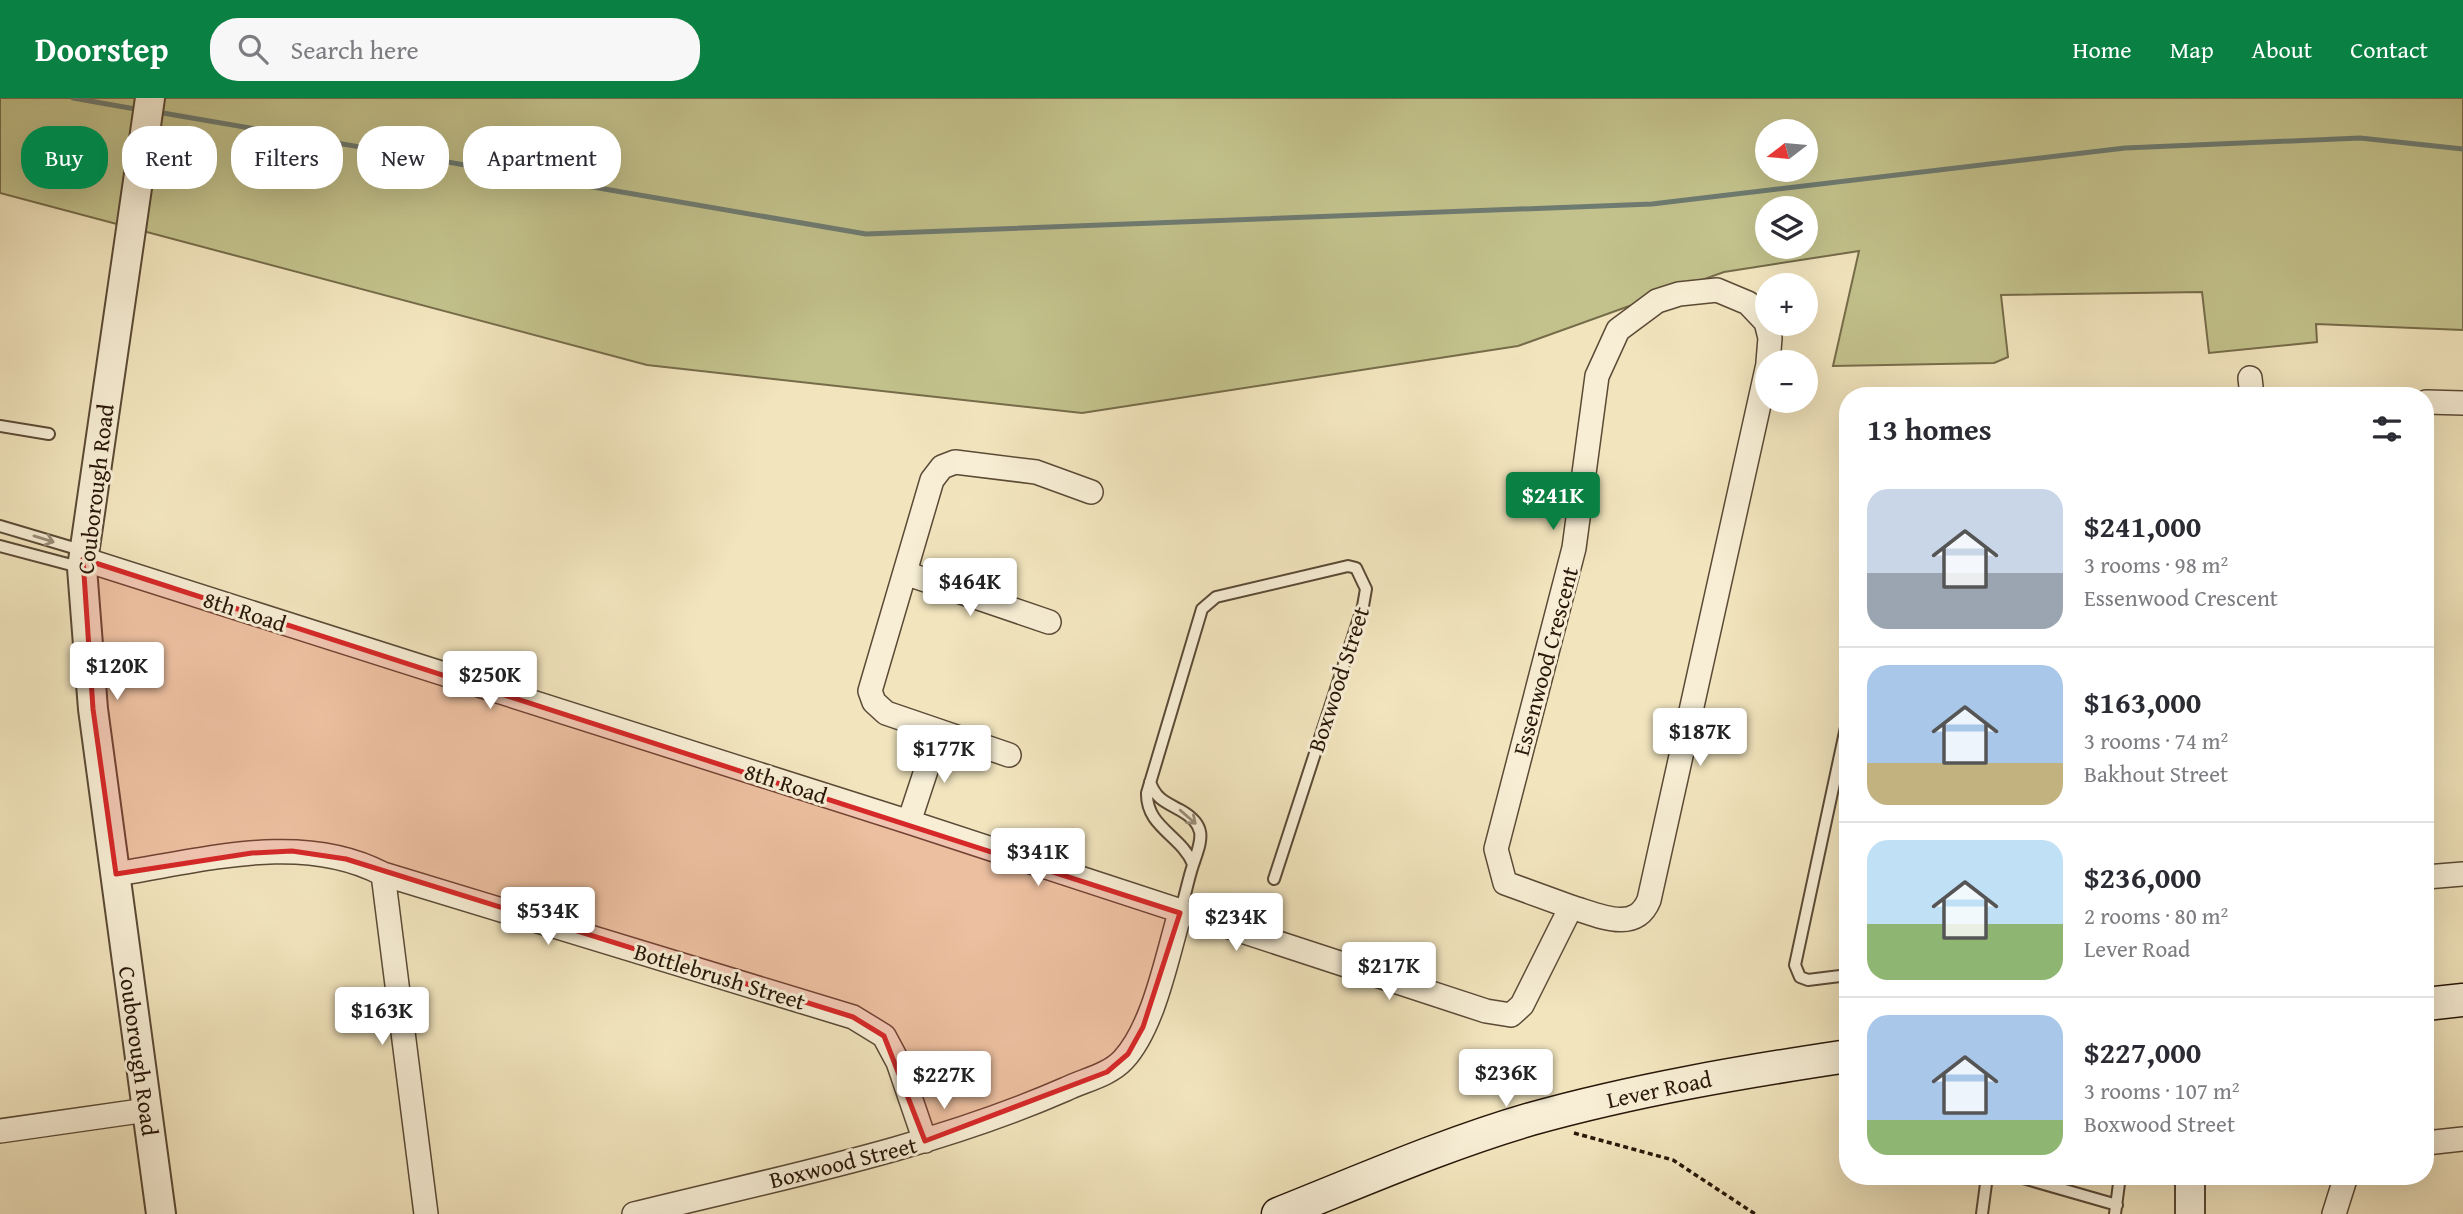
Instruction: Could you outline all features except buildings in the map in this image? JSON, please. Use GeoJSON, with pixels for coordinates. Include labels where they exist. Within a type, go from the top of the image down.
{"type":"FeatureCollection","features":[{"type":"Feature","properties":{"kind":"main road"},"geometry":{"type":"LineString","coordinates":[[2434,1003],[2463,1000]]}},
{"type":"Feature","properties":{"kind":"main road"},"geometry":{"type":"LineString","coordinates":[[2434,1019],[2463,1016]]}},
{"type":"Feature","properties":{"kind":"main road","name":"Lever Road"},"geometry":{"type":"LineString","coordinates":[[1278,1214],[1423,1157],[1530,1120],[1710,1078],[1839,1057]]}},
{"type":"Feature","properties":{"kind":"main road","name":"Lever Road"},"geometry":{"type":"LineString","coordinates":[[1309,1214],[1438,1161],[1542,1124],[1727,1085],[1839,1074]]}},
{"type":"Feature","properties":{"kind":"street","name":"Couborough Road"},"geometry":{"type":"LineString","coordinates":[[149,107],[84,560],[93,709],[161,1214]]}},
{"type":"Feature","properties":{"kind":"street","name":"Essenwood Crescent"},"geometry":{"type":"LineString","coordinates":[[1757,413],[1649,900],[1639,916],[1629,920],[1604,917],[1505,883],[1496,849],[1574,548],[1580,483],[1603,359],[1618,330],[1644,309],[1679,295],[1717,290],[1748,303],[1766,322],[1770,338],[1769,350]]}},
{"type":"Feature","properties":{"kind":"street"},"geometry":{"type":"LineString","coordinates":[[2434,402],[2463,402]]}},
{"type":"Feature","properties":{"kind":"street"},"geometry":{"type":"LineString","coordinates":[[1009,755],[938,734],[880,710],[870,691],[932,480],[948,463],[1036,472],[1091,492]]}},
{"type":"Feature","properties":{"kind":"street","name":"8th Road"},"geometry":{"type":"LineString","coordinates":[[84,560],[909,822],[1180,913],[1504,1016],[1519,1011],[1572,907]]}},
{"type":"Feature","properties":{"kind":"street"},"geometry":{"type":"LineString","coordinates":[[905,573],[1049,622]]}},
{"type":"Feature","properties":{"kind":"street"},"geometry":{"type":"LineString","coordinates":[[909,822],[938,734]]}},
{"type":"Feature","properties":{"kind":"street","name":"Bottlebrush Street"},"geometry":{"type":"LineString","coordinates":[[116,874],[252,853],[292,851],[346,859],[383,874],[853,1017],[884,1036],[898,1062],[925,1141]]}},
{"type":"Feature","properties":{"kind":"street"},"geometry":{"type":"LineString","coordinates":[[383,874],[426,1214]]}},
{"type":"Feature","properties":{"kind":"street"},"geometry":{"type":"LineString","coordinates":[[2434,876],[2463,874]]}},
{"type":"Feature","properties":{"kind":"street","name":"Boxwood Street"},"geometry":{"type":"LineString","coordinates":[[634,1214],[925,1141],[1033,1104],[1107,1072],[1121,1062],[1143,1027],[1180,913]]}},
{"type":"Feature","properties":{"kind":"street"},"geometry":{"type":"LineString","coordinates":[[0,1118],[146,1103]]}},
{"type":"Feature","properties":{"kind":"street"},"geometry":{"type":"LineString","coordinates":[[0,1130],[146,1103]]}},
{"type":"Feature","properties":{"kind":"street"},"geometry":{"type":"LineString","coordinates":[[2434,1142],[2463,1139]]}},
{"type":"Feature","properties":{"kind":"street"},"geometry":{"type":"LineString","coordinates":[[2190,1185],[2190,1214]]}},
{"type":"Feature","properties":{"kind":"street"},"geometry":{"type":"LineString","coordinates":[[2334,1214],[2343,1185]]}},
{"type":"Feature","properties":{"kind":"lane"},"geometry":{"type":"LineString","coordinates":[[0,426],[49,433]]}},
{"type":"Feature","properties":{"kind":"lane"},"geometry":{"type":"LineString","coordinates":[[0,526],[84,560]]}},
{"type":"Feature","properties":{"kind":"lane"},"geometry":{"type":"LineString","coordinates":[[0,546],[84,560]]}},
{"type":"Feature","properties":{"kind":"lane","name":"Boxwood Street"},"geometry":{"type":"LineString","coordinates":[[1193,864],[1188,852],[1148,811],[1147,793],[1199,615],[1208,602],[1216,597],[1334,568],[1356,568],[1366,589],[1363,606],[1274,879]]}},
{"type":"Feature","properties":{"kind":"lane"},"geometry":{"type":"LineString","coordinates":[[1839,760],[1795,965],[1800,977],[1808,980],[1839,976]]}},
{"type":"Feature","properties":{"kind":"lane","name":"Boxwood Street"},"geometry":{"type":"LineString","coordinates":[[1150,782],[1157,797],[1195,822],[1202,846],[1193,864],[1180,913]]}},
{"type":"Feature","properties":{"kind":"lane"},"geometry":{"type":"LineString","coordinates":[[1982,1214],[1986,1185]]}},
{"type":"Feature","properties":{"kind":"lane"},"geometry":{"type":"LineString","coordinates":[[2042,1185],[2116,1210],[2119,1185]]}},
{"type":"Feature","properties":{"kind":"path"},"geometry":{"type":"LineString","coordinates":[[1542,1124],[1672,1160],[1755,1214]]}},
{"type":"Feature","properties":{"kind":"highlighted area"},"geometry":{"type":"Polygon","coordinates":[[[83,559],[1180,913],[1143,1027],[1128,1054],[1107,1072],[925,1141],[884,1036],[853,1017],[346,859],[292,851],[252,853],[116,874],[93,709],[83,559]]]}},
{"type":"Feature","properties":{"kind":"shaded area"},"geometry":{"type":"Polygon","coordinates":[[[0,98],[2463,98],[2463,330],[2316,324],[2317,342],[2209,353],[2202,292],[2001,295],[2008,357],[1994,363],[1833,366],[1859,251],[1818,257],[1818,196],[1755,196],[1755,259],[1808,259],[1724,272],[1518,346],[1082,413],[647,365],[0,193],[0,98]]]}},
{"type":"Feature","properties":{"kind":"waterway"},"geometry":{"type":"LineString","coordinates":[[73,98],[141,110]]}},
{"type":"Feature","properties":{"kind":"waterway"},"geometry":{"type":"LineString","coordinates":[[157,112],[866,234],[1652,204],[2125,148],[2360,138],[2463,149]]}}]}
